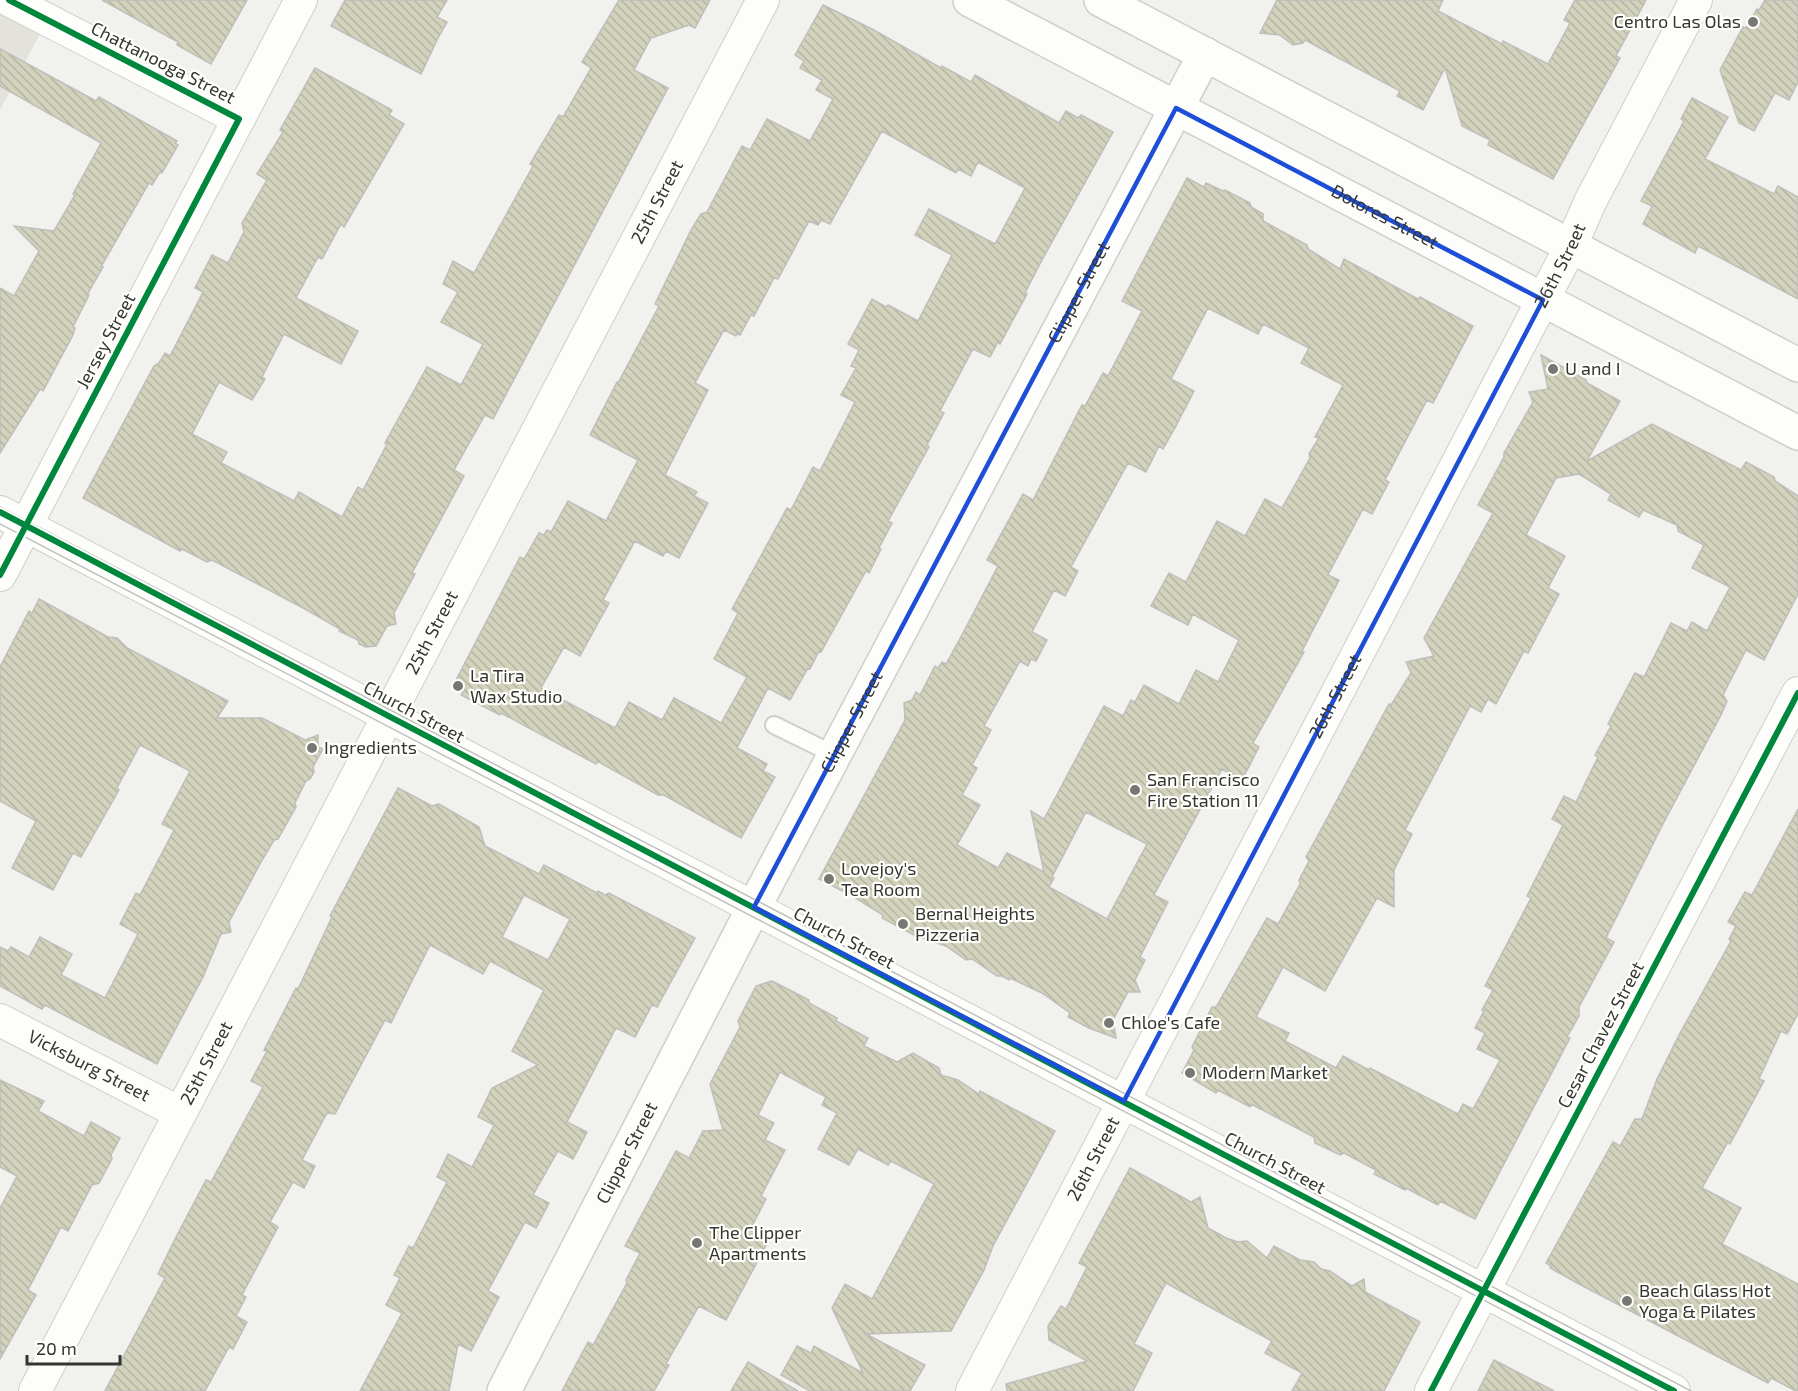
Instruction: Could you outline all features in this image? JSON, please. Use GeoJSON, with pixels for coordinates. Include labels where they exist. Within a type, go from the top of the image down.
{"type":"FeatureCollection","features":[{"type":"Feature","properties":{"kind":"main road","name":"Dolores Street"},"geometry":{"type":"LineString","coordinates":[[970,0],[1798,433]]}},
{"type":"Feature","properties":{"kind":"main road"},"geometry":{"type":"LineString","coordinates":[[1101,0],[1798,365]]}},
{"type":"Feature","properties":{"kind":"main road","name":"Clipper Street"},"geometry":{"type":"LineString","coordinates":[[504,1391],[754,907],[1204,54]]}},
{"type":"Feature","properties":{"kind":"street","name":"Chattanooga Street"},"geometry":{"type":"LineString","coordinates":[[9,0],[238,119]]}},
{"type":"Feature","properties":{"kind":"street","name":"Jersey Street"},"geometry":{"type":"LineString","coordinates":[[0,575],[13,519],[238,119],[301,0]]}},
{"type":"Feature","properties":{"kind":"street","name":"25th Street"},"geometry":{"type":"LineString","coordinates":[[35,1391],[763,0]]}},
{"type":"Feature","properties":{"kind":"street","name":"26th Street"},"geometry":{"type":"LineString","coordinates":[[972,1391],[1543,300],[1571,246],[1590,202],[1696,0]]}},
{"type":"Feature","properties":{"kind":"street","name":"Church Street"},"geometry":{"type":"LineString","coordinates":[[0,489],[16,516],[13,519],[1674,1391]]}},
{"type":"Feature","properties":{"kind":"street","name":"Cesar Chavez Street"},"geometry":{"type":"LineString","coordinates":[[1431,1391],[1798,693]]}},
{"type":"Feature","properties":{"kind":"street","name":"Vicksburg Street"},"geometry":{"type":"LineString","coordinates":[[0,1020],[180,1113]]}},
{"type":"Feature","properties":{"kind":"lane"},"geometry":{"type":"LineString","coordinates":[[774,725],[835,755]]}},
{"type":"Feature","properties":{"kind":"highlighted area"},"geometry":{"type":"Polygon","coordinates":[[[1176,108],[1543,300],[1124,1101],[754,907],[1176,108]]]}},
{"type":"Feature","properties":{"kind":"shaded area"},"geometry":{"type":"Polygon","coordinates":[[[0,3],[44,26],[0,110],[0,3]]]}},
{"type":"Feature","properties":{"kind":"building"},"geometry":{"type":"Polygon","coordinates":[[[102,0],[247,0],[211,64],[177,45],[178,42],[102,0]]]}},
{"type":"Feature","properties":{"kind":"building"},"geometry":{"type":"Polygon","coordinates":[[[345,0],[447,0],[437,17],[447,22],[421,74],[331,26],[345,0]]]}},
{"type":"Feature","properties":{"kind":"building"},"geometry":{"type":"Polygon","coordinates":[[[619,0],[710,0],[695,28],[689,25],[651,38],[634,70],[668,88],[493,419],[485,415],[454,470],[464,476],[412,573],[415,574],[394,613],[396,624],[387,626],[376,646],[366,647],[359,644],[358,640],[339,631],[340,629],[305,609],[212,560],[207,562],[182,549],[180,551],[83,498],[154,366],[159,363],[165,353],[170,356],[203,292],[195,288],[212,255],[228,263],[244,232],[242,223],[267,180],[257,174],[283,132],[280,130],[315,68],[392,110],[389,115],[404,124],[344,227],[341,224],[322,259],[318,257],[296,298],[358,331],[341,364],[284,334],[262,377],[265,379],[252,400],[219,382],[192,434],[227,452],[221,463],[294,501],[299,492],[342,517],[358,487],[363,490],[387,444],[385,443],[427,367],[461,385],[483,344],[441,322],[458,292],[443,284],[453,261],[474,273],[533,166],[530,164],[559,115],[563,117],[591,68],[582,62],[619,0]]]}},
{"type":"Feature","properties":{"kind":"building"},"geometry":{"type":"Polygon","coordinates":[[[1277,0],[1443,0],[1438,11],[1502,44],[1503,41],[1548,64],[1570,23],[1564,20],[1575,0],[1646,0],[1616,56],[1620,58],[1553,179],[1488,145],[1490,140],[1462,126],[1445,68],[1423,110],[1397,96],[1400,91],[1305,40],[1303,43],[1293,45],[1280,35],[1260,33],[1277,0]]]}},
{"type":"Feature","properties":{"kind":"building"},"geometry":{"type":"Polygon","coordinates":[[[1765,0],[1798,0],[1798,82],[1789,100],[1775,93],[1754,131],[1739,123],[1720,70],[1743,27],[1746,28],[1765,0]]]}},
{"type":"Feature","properties":{"kind":"building"},"geometry":{"type":"Polygon","coordinates":[[[823,5],[971,82],[975,75],[1059,123],[1066,111],[1078,118],[1081,115],[1113,132],[1042,260],[1000,344],[998,342],[990,357],[973,349],[940,411],[944,413],[927,445],[929,447],[888,521],[892,523],[869,573],[866,571],[821,652],[819,651],[810,669],[808,668],[790,700],[768,688],[737,748],[767,764],[763,771],[775,777],[741,838],[664,795],[658,795],[597,761],[596,764],[501,713],[500,715],[461,695],[464,690],[454,684],[520,557],[524,559],[539,533],[544,535],[547,530],[551,532],[568,501],[606,521],[638,460],[590,435],[659,306],[655,304],[691,230],[701,214],[707,212],[742,146],[750,150],[767,119],[810,141],[833,99],[816,90],[822,80],[800,68],[804,61],[795,55],[823,5]],[[882,131],[830,224],[821,220],[818,225],[809,221],[778,279],[774,278],[754,316],[751,315],[740,335],[736,336],[724,330],[695,383],[708,390],[665,475],[697,492],[694,496],[708,503],[679,558],[666,551],[663,556],[635,541],[603,600],[609,603],[580,656],[564,647],[541,688],[615,728],[629,702],[662,720],[674,698],[721,723],[747,677],[714,659],[738,613],[732,609],[787,508],[791,510],[813,467],[820,471],[855,402],[841,395],[856,368],[851,366],[859,350],[848,344],[872,299],[918,321],[952,255],[915,235],[929,209],[995,244],[1025,188],[978,162],[971,176],[958,169],[956,173],[882,131]]]}},
{"type":"Feature","properties":{"kind":"building"},"geometry":{"type":"Polygon","coordinates":[[[0,49],[96,101],[99,97],[177,141],[175,143],[178,145],[162,173],[160,172],[152,185],[149,183],[101,267],[103,267],[73,327],[75,328],[73,335],[43,391],[40,389],[0,453],[0,288],[14,296],[39,251],[14,226],[54,231],[101,143],[0,86],[0,49]]]}},
{"type":"Feature","properties":{"kind":"building"},"geometry":{"type":"Polygon","coordinates":[[[1692,98],[1728,117],[1705,159],[1774,194],[1778,186],[1798,197],[1798,299],[1698,246],[1695,253],[1643,224],[1652,206],[1641,201],[1684,121],[1681,119],[1692,98]]]}},
{"type":"Feature","properties":{"kind":"building"},"geometry":{"type":"Polygon","coordinates":[[[1187,178],[1204,187],[1206,183],[1225,190],[1250,203],[1251,207],[1263,214],[1263,221],[1307,245],[1308,249],[1340,269],[1344,259],[1473,326],[1433,403],[1427,400],[1385,480],[1389,482],[1372,514],[1363,509],[1328,575],[1339,580],[1302,651],[1304,652],[1253,743],[1259,747],[1242,780],[1222,769],[1154,895],[1168,902],[1140,957],[1145,960],[1135,980],[1140,992],[1128,992],[1113,1020],[1116,1038],[1068,1017],[1070,1013],[1042,993],[1010,978],[1009,980],[997,976],[972,959],[966,960],[946,946],[914,935],[882,918],[883,915],[854,897],[819,879],[905,720],[904,703],[912,700],[916,692],[920,695],[935,666],[938,668],[942,662],[946,664],[963,633],[998,566],[987,560],[1023,494],[1033,500],[1082,405],[1085,406],[1103,373],[1108,376],[1142,311],[1122,301],[1187,178]],[[1208,308],[1171,379],[1194,391],[1176,426],[1163,449],[1159,446],[1146,472],[1128,463],[1071,567],[1078,571],[1065,596],[1054,590],[1032,632],[1047,640],[1036,661],[1031,659],[1028,666],[1020,661],[984,726],[991,730],[972,765],[977,768],[962,795],[980,805],[957,845],[998,868],[1007,853],[1044,872],[1031,811],[1044,819],[1104,706],[1123,716],[1131,700],[1135,702],[1144,685],[1179,704],[1196,670],[1218,682],[1239,640],[1193,614],[1188,625],[1151,606],[1169,573],[1186,582],[1217,521],[1245,536],[1265,499],[1282,508],[1310,458],[1309,454],[1319,438],[1315,437],[1343,385],[1301,363],[1309,348],[1263,324],[1258,334],[1208,308]],[[1086,812],[1049,887],[1107,919],[1147,844],[1086,812]]]}},
{"type":"Feature","properties":{"kind":"building"},"geometry":{"type":"Polygon","coordinates":[[[1541,355],[1620,401],[1587,461],[1652,424],[1741,470],[1746,462],[1774,477],[1775,481],[1798,496],[1798,594],[1764,660],[1746,650],[1723,695],[1727,701],[1721,715],[1606,938],[1614,942],[1579,1007],[1579,1016],[1567,1037],[1570,1038],[1475,1219],[1440,1201],[1438,1205],[1406,1188],[1405,1190],[1374,1174],[1376,1170],[1344,1153],[1340,1155],[1315,1143],[1314,1137],[1251,1104],[1250,1107],[1218,1090],[1216,1093],[1182,1073],[1212,1007],[1216,1007],[1267,918],[1278,924],[1300,884],[1299,880],[1309,861],[1306,857],[1389,704],[1391,705],[1411,673],[1406,662],[1434,656],[1424,638],[1493,513],[1478,505],[1533,402],[1529,392],[1548,389],[1541,355]],[[1579,474],[1556,478],[1526,535],[1565,556],[1548,588],[1559,594],[1528,653],[1524,651],[1496,704],[1488,699],[1481,712],[1470,706],[1405,830],[1412,834],[1394,870],[1394,907],[1377,898],[1325,991],[1283,967],[1256,1017],[1289,1033],[1285,1041],[1336,1068],[1343,1056],[1458,1114],[1463,1104],[1473,1109],[1500,1060],[1477,1049],[1485,1033],[1475,1028],[1493,990],[1485,986],[1531,898],[1527,896],[1563,825],[1552,819],[1564,796],[1576,802],[1598,757],[1595,755],[1611,726],[1608,724],[1635,673],[1644,677],[1671,623],[1687,631],[1692,622],[1707,631],[1730,587],[1692,568],[1704,545],[1678,531],[1677,525],[1643,510],[1639,517],[1608,500],[1611,494],[1579,474]]]}},
{"type":"Feature","properties":{"kind":"building"},"geometry":{"type":"Polygon","coordinates":[[[39,599],[108,637],[117,638],[127,648],[228,701],[217,718],[262,718],[305,740],[318,735],[318,747],[323,749],[313,767],[314,772],[306,781],[295,803],[296,807],[278,839],[274,840],[261,862],[229,922],[231,932],[221,934],[203,977],[157,1064],[45,1005],[42,1009],[0,986],[0,947],[8,951],[11,947],[29,957],[40,937],[72,954],[61,975],[105,998],[138,934],[120,924],[136,893],[140,895],[174,830],[162,824],[190,771],[140,745],[117,788],[119,790],[81,857],[73,853],[53,890],[12,868],[36,821],[0,801],[0,667],[29,611],[32,613],[39,599]]]}},
{"type":"Feature","properties":{"kind":"building"},"geometry":{"type":"Polygon","coordinates":[[[398,788],[432,806],[439,804],[479,827],[485,846],[539,874],[544,865],[597,893],[598,891],[605,895],[609,893],[695,938],[657,1007],[652,1005],[635,1037],[616,1028],[567,1122],[587,1132],[573,1159],[558,1151],[533,1195],[549,1203],[536,1228],[525,1222],[488,1291],[499,1297],[471,1351],[458,1344],[449,1391],[360,1391],[402,1313],[386,1305],[400,1278],[394,1275],[409,1246],[413,1248],[447,1182],[437,1177],[448,1154],[472,1167],[494,1125],[478,1117],[492,1088],[538,1065],[512,1051],[544,990],[490,961],[483,974],[430,945],[391,1023],[385,1020],[335,1114],[327,1113],[302,1160],[315,1166],[304,1188],[293,1182],[270,1222],[278,1227],[242,1295],[246,1297],[236,1316],[247,1322],[233,1349],[229,1347],[205,1391],[105,1391],[165,1278],[158,1274],[174,1241],[206,1180],[211,1182],[263,1087],[251,1081],[267,1051],[264,1050],[296,988],[298,989],[332,917],[330,916],[398,788]],[[524,895],[502,937],[548,960],[570,919],[524,895]]]}},
{"type":"Feature","properties":{"kind":"building"},"geometry":{"type":"Polygon","coordinates":[[[1798,809],[1798,1014],[1787,1034],[1781,1031],[1759,1079],[1764,1081],[1730,1144],[1728,1142],[1702,1188],[1741,1208],[1722,1244],[1798,1284],[1798,1391],[1796,1391],[1771,1378],[1768,1383],[1579,1284],[1550,1268],[1551,1266],[1546,1263],[1613,1142],[1620,1146],[1635,1119],[1642,1119],[1657,1079],[1679,1035],[1731,941],[1729,939],[1736,926],[1728,922],[1745,892],[1752,895],[1798,809]]]}},
{"type":"Feature","properties":{"kind":"building"},"geometry":{"type":"Polygon","coordinates":[[[772,981],[809,1000],[809,1003],[837,1018],[836,1021],[868,1038],[864,1046],[897,1062],[913,1053],[939,1068],[941,1075],[958,1080],[979,1094],[980,1091],[1055,1131],[993,1246],[984,1270],[951,1331],[866,1334],[925,1365],[910,1391],[810,1391],[781,1375],[797,1346],[811,1353],[814,1346],[863,1373],[832,1308],[845,1284],[872,1299],[934,1184],[891,1161],[888,1165],[858,1149],[849,1165],[818,1149],[837,1113],[822,1105],[826,1097],[780,1072],[758,1115],[774,1123],[765,1140],[785,1150],[761,1196],[766,1199],[750,1230],[769,1240],[726,1320],[699,1306],[666,1364],[669,1365],[654,1391],[562,1391],[588,1342],[593,1345],[627,1283],[626,1280],[640,1253],[625,1246],[676,1151],[689,1158],[703,1131],[723,1130],[710,1084],[740,1027],[738,1021],[756,986],[772,981]]]}},
{"type":"Feature","properties":{"kind":"building"},"geometry":{"type":"Polygon","coordinates":[[[0,1080],[44,1101],[38,1111],[84,1136],[91,1122],[120,1138],[99,1183],[92,1185],[68,1231],[61,1227],[28,1290],[36,1295],[0,1359],[0,1208],[17,1176],[0,1167],[0,1080]]]}},
{"type":"Feature","properties":{"kind":"building"},"geometry":{"type":"Polygon","coordinates":[[[1130,1168],[1191,1202],[1200,1197],[1208,1228],[1226,1238],[1238,1242],[1247,1241],[1267,1258],[1274,1246],[1300,1260],[1314,1262],[1321,1269],[1330,1271],[1352,1286],[1364,1279],[1365,1292],[1420,1322],[1384,1391],[1292,1391],[1302,1373],[1265,1353],[1272,1341],[1166,1283],[1134,1344],[1152,1353],[1133,1391],[1007,1391],[1006,1384],[1087,1361],[1049,1340],[1048,1326],[1061,1306],[1066,1309],[1087,1267],[1079,1263],[1130,1168]]]}},
{"type":"Feature","properties":{"kind":"building"},"geometry":{"type":"Polygon","coordinates":[[[1494,1360],[1554,1391],[1478,1391],[1494,1360]]]}},
{"type":"Feature","properties":{"kind":"building"},"geometry":{"type":"Polygon","coordinates":[[[748,1362],[798,1391],[731,1391],[748,1362]]]}},
{"type":"Feature","properties":{"kind":"tram line"},"geometry":{"type":"LineString","coordinates":[[0,507],[792,919],[1691,1391]]}},
{"type":"Feature","properties":{"kind":"tram line"},"geometry":{"type":"LineString","coordinates":[[0,524],[1657,1391]]}},
{"type":"Feature","properties":{"kind":"cycle path"},"geometry":{"type":"LineString","coordinates":[[0,575],[239,119],[9,0]]}},
{"type":"Feature","properties":{"kind":"cycle path"},"geometry":{"type":"LineString","coordinates":[[0,512],[1674,1391]]}},
{"type":"Feature","properties":{"kind":"cycle path"},"geometry":{"type":"LineString","coordinates":[[1431,1391],[1798,693]]}},
{"type":"Feature","properties":{"kind":"place","name":"Centro Las Olas"},"geometry":{"type":"Point","coordinates":[1753,22]}},
{"type":"Feature","properties":{"kind":"place","name":"U and I"},"geometry":{"type":"Point","coordinates":[1553,369]}},
{"type":"Feature","properties":{"kind":"place","name":"La Tira Wax Studio"},"geometry":{"type":"Point","coordinates":[458,686]}},
{"type":"Feature","properties":{"kind":"place","name":"Ingredients"},"geometry":{"type":"Point","coordinates":[312,748]}},
{"type":"Feature","properties":{"kind":"place","name":"San Francisco Fire Station 11"},"geometry":{"type":"Point","coordinates":[1135,790]}},
{"type":"Feature","properties":{"kind":"place","name":"Lovejoy's Tea Room"},"geometry":{"type":"Point","coordinates":[829,879]}},
{"type":"Feature","properties":{"kind":"place","name":"Bernal Heights Pizzeria"},"geometry":{"type":"Point","coordinates":[903,924]}},
{"type":"Feature","properties":{"kind":"place","name":"Chloe's Cafe"},"geometry":{"type":"Point","coordinates":[1109,1023]}},
{"type":"Feature","properties":{"kind":"place","name":"Modern Market"},"geometry":{"type":"Point","coordinates":[1190,1073]}},
{"type":"Feature","properties":{"kind":"place","name":"The Clipper Apartments"},"geometry":{"type":"Point","coordinates":[697,1243]}},
{"type":"Feature","properties":{"kind":"place","name":"Beach Glass Hot Yoga & Pilates"},"geometry":{"type":"Point","coordinates":[1627,1301]}}]}
